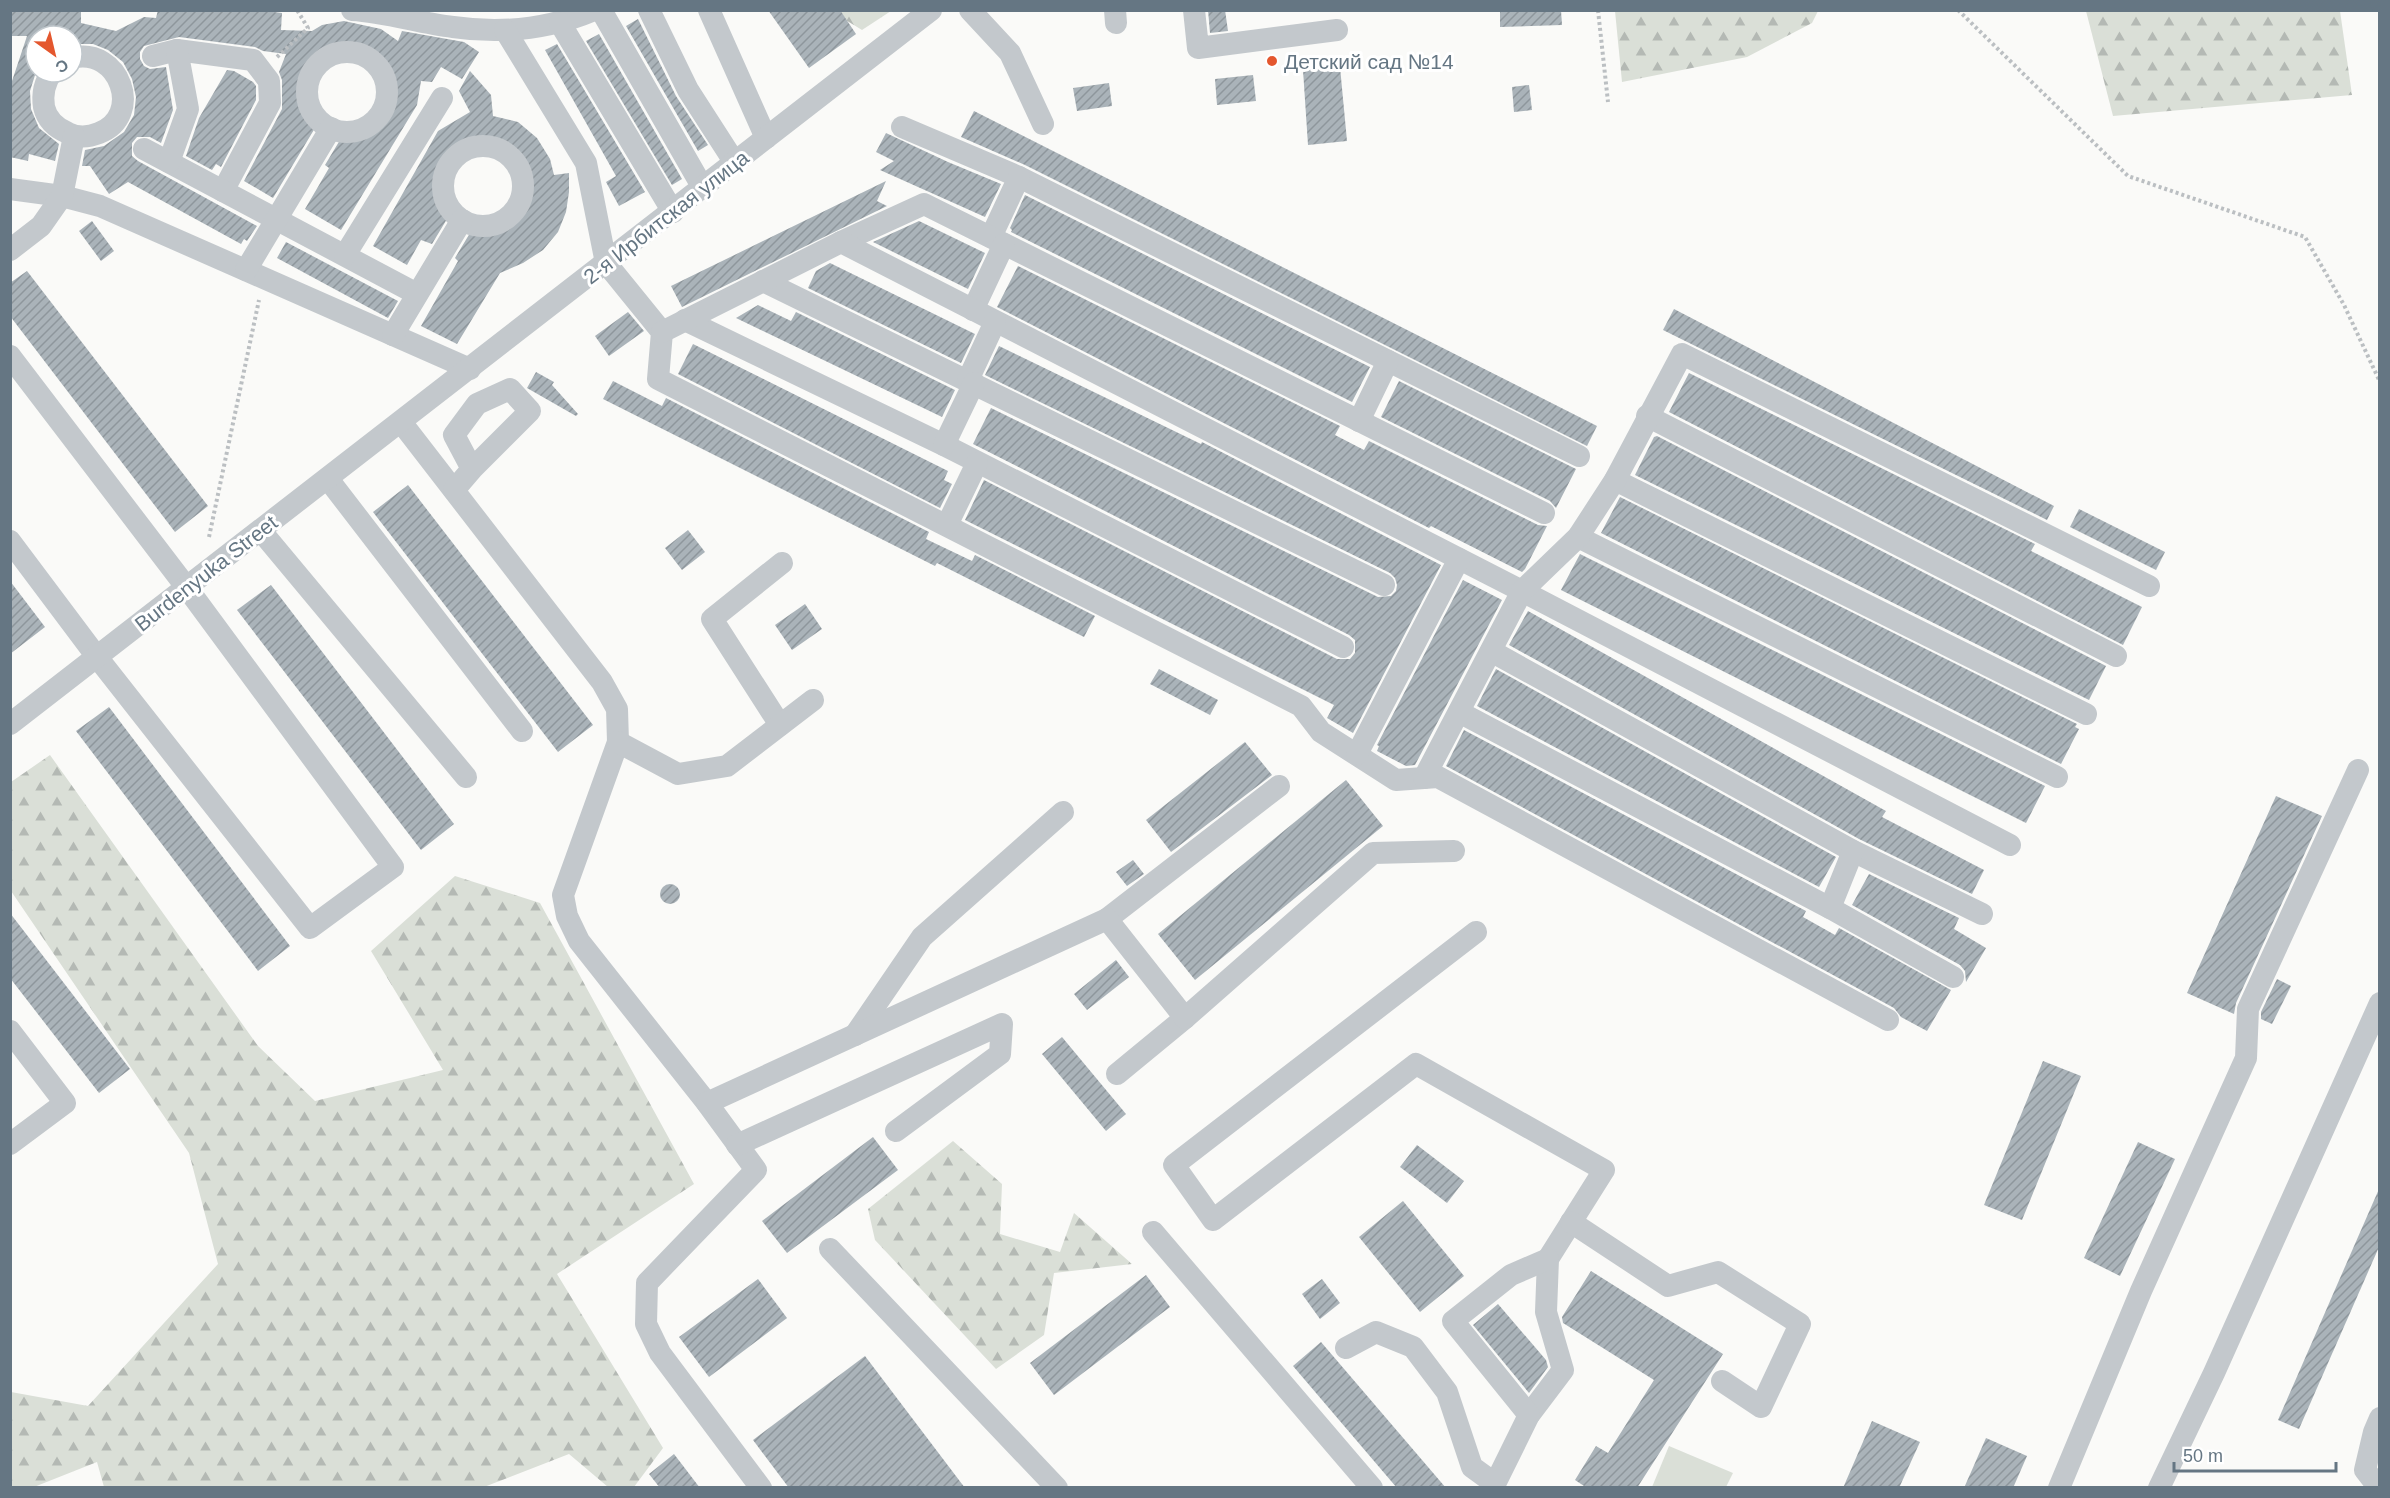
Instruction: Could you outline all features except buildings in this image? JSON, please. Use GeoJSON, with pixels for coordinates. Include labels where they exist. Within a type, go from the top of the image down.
{"type":"FeatureCollection","features":[{"type":"Feature","properties":{"kind":"street"},"geometry":{"type":"LineString","coordinates":[[352,10],[501,23],[576,16],[673,212]]}},
{"type":"Feature","properties":{"kind":"street"},"geometry":{"type":"LineString","coordinates":[[601,10],[703,188]]}},
{"type":"Feature","properties":{"kind":"street"},"geometry":{"type":"LineString","coordinates":[[649,10],[688,90],[735,163]]}},
{"type":"Feature","properties":{"kind":"street"},"geometry":{"type":"LineString","coordinates":[[709,10],[766,138]]}},
{"type":"Feature","properties":{"kind":"street"},"geometry":{"type":"LineString","coordinates":[[719,33],[731,10]]}},
{"type":"Feature","properties":{"kind":"street","name":"2-я Ирбитская улица"},"geometry":{"type":"LineString","coordinates":[[401,422],[931,10]]}},
{"type":"Feature","properties":{"kind":"street"},"geometry":{"type":"LineString","coordinates":[[970,10],[1010,53],[1043,124]]}},
{"type":"Feature","properties":{"kind":"street"},"geometry":{"type":"LineString","coordinates":[[1194,10],[1198,48],[1337,30]]}},
{"type":"Feature","properties":{"kind":"street"},"geometry":{"type":"LineString","coordinates":[[501,23],[586,163],[606,263],[662,332],[658,379],[1300,706],[1321,732],[1396,780],[1438,777],[1888,1020]]}},
{"type":"Feature","properties":{"kind":"street"},"geometry":{"type":"LineString","coordinates":[[169,162],[188,109],[177,50]]}},
{"type":"Feature","properties":{"kind":"street"},"geometry":{"type":"LineString","coordinates":[[153,56],[177,50],[253,60],[269,81],[270,103],[223,191]]}},
{"type":"Feature","properties":{"kind":"street"},"geometry":{"type":"LineString","coordinates":[[45,84],[43,97],[45,111],[52,123],[74,136],[90,136],[104,131],[114,122],[121,110],[123,96],[121,82],[113,70],[102,61],[84,57]]}},
{"type":"Feature","properties":{"kind":"street"},"geometry":{"type":"LineString","coordinates":[[345,255],[442,98]]}},
{"type":"Feature","properties":{"kind":"street"},"geometry":{"type":"LineString","coordinates":[[902,127],[1019,177],[1580,456]]}},
{"type":"Feature","properties":{"kind":"street"},"geometry":{"type":"LineString","coordinates":[[255,274],[278,220],[331,128]]}},
{"type":"Feature","properties":{"kind":"street"},"geometry":{"type":"LineString","coordinates":[[10,250],[41,226],[62,196],[74,136]]}},
{"type":"Feature","properties":{"kind":"street"},"geometry":{"type":"LineString","coordinates":[[144,149],[417,294]]}},
{"type":"Feature","properties":{"kind":"street"},"geometry":{"type":"LineString","coordinates":[[973,310],[1019,177]]}},
{"type":"Feature","properties":{"kind":"street"},"geometry":{"type":"LineString","coordinates":[[10,189],[62,196],[100,206],[470,369]]}},
{"type":"Feature","properties":{"kind":"street"},"geometry":{"type":"LineString","coordinates":[[662,332],[841,242],[924,204],[1544,513]]}},
{"type":"Feature","properties":{"kind":"street"},"geometry":{"type":"LineString","coordinates":[[393,335],[462,220]]}},
{"type":"Feature","properties":{"kind":"street"},"geometry":{"type":"LineString","coordinates":[[841,242],[1522,591],[2010,845]]}},
{"type":"Feature","properties":{"kind":"street"},"geometry":{"type":"LineString","coordinates":[[763,281],[1384,585]]}},
{"type":"Feature","properties":{"kind":"street"},"geometry":{"type":"LineString","coordinates":[[685,320],[944,445],[1343,647]]}},
{"type":"Feature","properties":{"kind":"street"},"geometry":{"type":"LineString","coordinates":[[944,445],[995,322]]}},
{"type":"Feature","properties":{"kind":"street"},"geometry":{"type":"LineString","coordinates":[[1424,778],[1522,591],[1578,537],[1615,480],[1682,354],[2149,586]]}},
{"type":"Feature","properties":{"kind":"street"},"geometry":{"type":"LineString","coordinates":[[10,356],[187,588],[393,867],[310,928],[10,541]]}},
{"type":"Feature","properties":{"kind":"street"},"geometry":{"type":"LineString","coordinates":[[1359,421],[1388,361]]}},
{"type":"Feature","properties":{"kind":"street"},"geometry":{"type":"LineString","coordinates":[[1647,416],[2116,656]]}},
{"type":"Feature","properties":{"kind":"street"},"geometry":{"type":"LineString","coordinates":[[401,422],[602,682],[617,709],[618,742],[563,895],[567,916],[579,941],[707,1103],[756,1170],[647,1283],[646,1324],[660,1353],[761,1488]]}},
{"type":"Feature","properties":{"kind":"street","name":"Burdenyuka Street"},"geometry":{"type":"LineString","coordinates":[[10,724],[401,422]]}},
{"type":"Feature","properties":{"kind":"street"},"geometry":{"type":"LineString","coordinates":[[946,525],[977,463]]}},
{"type":"Feature","properties":{"kind":"street"},"geometry":{"type":"LineString","coordinates":[[454,490],[471,469]]}},
{"type":"Feature","properties":{"kind":"street"},"geometry":{"type":"LineString","coordinates":[[328,479],[522,731]]}},
{"type":"Feature","properties":{"kind":"street"},"geometry":{"type":"LineString","coordinates":[[1615,480],[2086,714]]}},
{"type":"Feature","properties":{"kind":"street"},"geometry":{"type":"LineString","coordinates":[[261,531],[466,777]]}},
{"type":"Feature","properties":{"kind":"street"},"geometry":{"type":"LineString","coordinates":[[1578,537],[2056,777]]}},
{"type":"Feature","properties":{"kind":"street"},"geometry":{"type":"LineString","coordinates":[[1357,754],[1459,559]]}},
{"type":"Feature","properties":{"kind":"street"},"geometry":{"type":"LineString","coordinates":[[780,725],[712,619],[782,563]]}},
{"type":"Feature","properties":{"kind":"street"},"geometry":{"type":"LineString","coordinates":[[1491,651],[1854,851],[1982,914]]}},
{"type":"Feature","properties":{"kind":"street"},"geometry":{"type":"LineString","coordinates":[[618,742],[678,774],[727,766],[813,700]]}},
{"type":"Feature","properties":{"kind":"street"},"geometry":{"type":"LineString","coordinates":[[1459,712],[1830,908],[1953,977]]}},
{"type":"Feature","properties":{"kind":"street"},"geometry":{"type":"LineString","coordinates":[[2059,1488],[2141,1291],[2246,1058],[2248,1009],[2358,770]]}},
{"type":"Feature","properties":{"kind":"street"},"geometry":{"type":"LineString","coordinates":[[707,1103],[1107,919],[1279,786]]}},
{"type":"Feature","properties":{"kind":"street"},"geometry":{"type":"LineString","coordinates":[[855,1035],[922,937],[1063,812]]}},
{"type":"Feature","properties":{"kind":"street"},"geometry":{"type":"LineString","coordinates":[[1117,1074],[1185,1018],[1373,853],[1454,851]]}},
{"type":"Feature","properties":{"kind":"street"},"geometry":{"type":"LineString","coordinates":[[1830,908],[1854,851]]}},
{"type":"Feature","properties":{"kind":"street"},"geometry":{"type":"LineString","coordinates":[[1107,919],[1185,1018]]}},
{"type":"Feature","properties":{"kind":"street"},"geometry":{"type":"LineString","coordinates":[[1346,1348],[1376,1332],[1413,1347],[1447,1392],[1472,1467],[1494,1485],[1529,1415],[1563,1370],[1546,1312],[1548,1259],[1604,1170],[1416,1064],[1213,1220],[1174,1165],[1476,932]]}},
{"type":"Feature","properties":{"kind":"street"},"geometry":{"type":"LineString","coordinates":[[2158,1488],[2214,1373],[2379,1003]]}},
{"type":"Feature","properties":{"kind":"street"},"geometry":{"type":"LineString","coordinates":[[737,1144],[1002,1024],[1000,1054],[896,1131]]}},
{"type":"Feature","properties":{"kind":"street"},"geometry":{"type":"LineString","coordinates":[[10,1031],[65,1103],[10,1144]]}},
{"type":"Feature","properties":{"kind":"street"},"geometry":{"type":"LineString","coordinates":[[1571,1222],[1668,1286],[1718,1272],[1800,1324],[1761,1407],[1722,1381]]}},
{"type":"Feature","properties":{"kind":"street"},"geometry":{"type":"LineString","coordinates":[[1153,1232],[1372,1488]]}},
{"type":"Feature","properties":{"kind":"street"},"geometry":{"type":"LineString","coordinates":[[830,1249],[1057,1488]]}},
{"type":"Feature","properties":{"kind":"street"},"geometry":{"type":"LineString","coordinates":[[1529,1415],[1453,1321],[1510,1275],[1548,1259]]}},
{"type":"Feature","properties":{"kind":"street"},"geometry":{"type":"LineString","coordinates":[[2379,1418],[2365,1470],[2379,1488]]}},
{"type":"Feature","properties":{"kind":"path"},"geometry":{"type":"LineString","coordinates":[[262,72],[308,28],[297,10]]}},
{"type":"Feature","properties":{"kind":"path"},"geometry":{"type":"LineString","coordinates":[[1598,10],[1608,102]]}},
{"type":"Feature","properties":{"kind":"path"},"geometry":{"type":"LineString","coordinates":[[1958,10],[2128,176],[2305,237],[2344,305],[2379,382]]}},
{"type":"Feature","properties":{"kind":"path"},"geometry":{"type":"LineString","coordinates":[[209,537],[255,274]]}},
{"type":"Feature","properties":{"kind":"green space"},"geometry":{"type":"Polygon","coordinates":[[[1615,10],[1818,11],[1812,23],[1747,57],[1622,82],[1615,10]]]}},
{"type":"Feature","properties":{"kind":"green space"},"geometry":{"type":"Polygon","coordinates":[[[831,11],[891,11],[862,30],[831,11]]]}},
{"type":"Feature","properties":{"kind":"green space"},"geometry":{"type":"Polygon","coordinates":[[[2086,11],[2340,11],[2352,95],[2113,116],[2086,11]]]}},
{"type":"Feature","properties":{"kind":"green space"},"geometry":{"type":"Polygon","coordinates":[[[50,755],[258,1046],[315,1101],[443,1070],[371,951],[455,876],[540,903],[694,1184],[557,1274],[663,1448],[634,1487],[608,1487],[569,1454],[484,1487],[104,1487],[97,1462],[34,1487],[11,1487],[11,1392],[88,1406],[218,1264],[189,1153],[11,891],[11,782],[50,755]]]}},
{"type":"Feature","properties":{"kind":"green space"},"geometry":{"type":"Polygon","coordinates":[[[953,1141],[1002,1184],[1000,1234],[1060,1252],[1074,1213],[1132,1264],[1054,1273],[1044,1335],[996,1369],[875,1240],[868,1209],[953,1141]]]}},
{"type":"Feature","properties":{"kind":"green space"},"geometry":{"type":"Polygon","coordinates":[[[1669,1446],[1733,1473],[1726,1487],[1652,1487],[1669,1446]]]}},
{"type":"Feature","properties":{"kind":"place","name":"Детский сад №14"},"geometry":{"type":"Point","coordinates":[1272,61]}}]}
